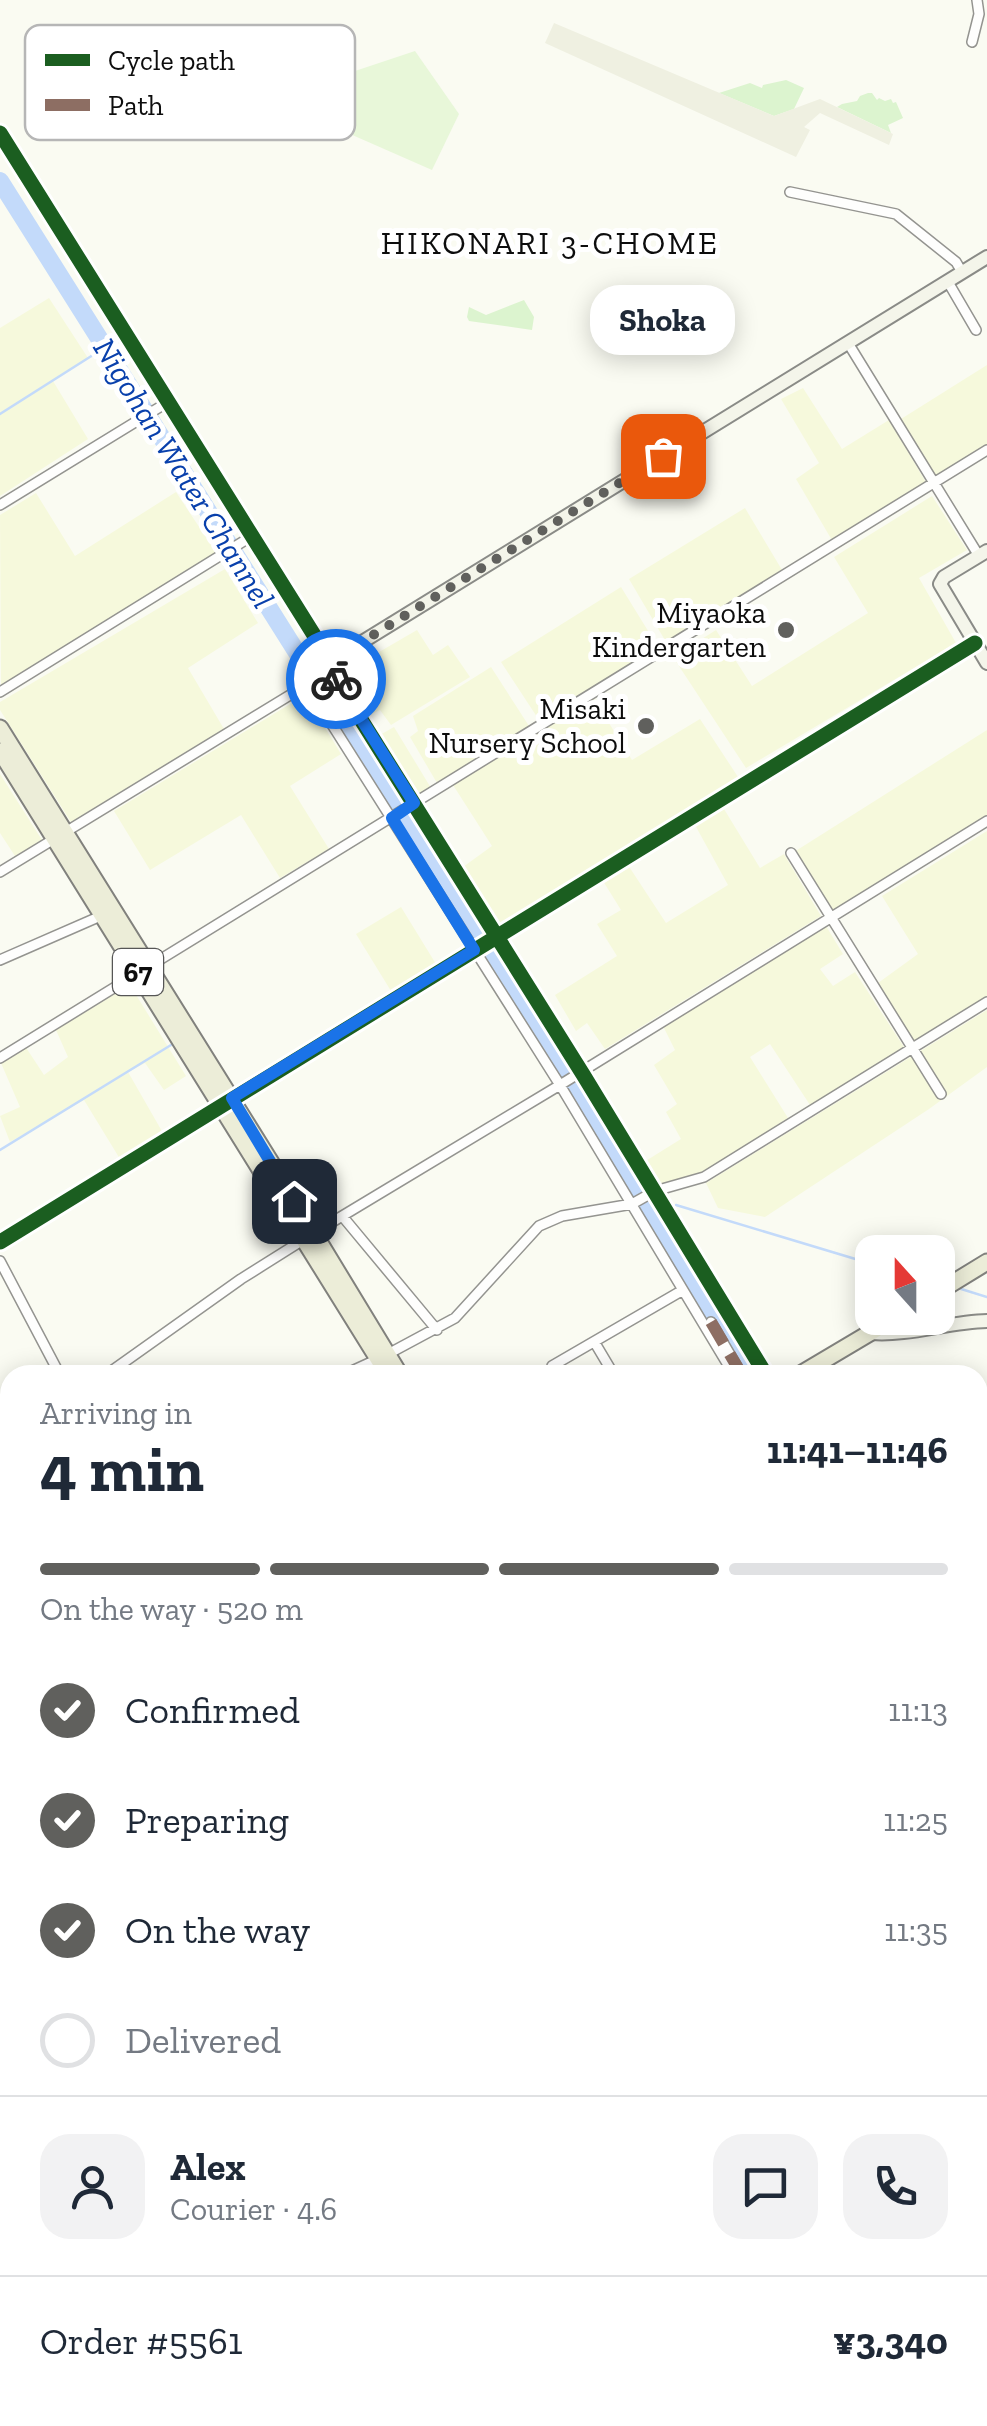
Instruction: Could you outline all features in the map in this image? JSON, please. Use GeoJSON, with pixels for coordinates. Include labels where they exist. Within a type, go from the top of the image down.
{"type":"FeatureCollection","features":[{"type":"Feature","properties":{"kind":"main road","name":"67"},"geometry":{"type":"LineString","coordinates":[[0,728],[104,915],[143,970]]}},
{"type":"Feature","properties":{"kind":"main road","name":"67"},"geometry":{"type":"LineString","coordinates":[[0,751],[60,836],[391,1365]]}},
{"type":"Feature","properties":{"kind":"main road"},"geometry":{"type":"LineString","coordinates":[[955,1281],[987,1262]]}},
{"type":"Feature","properties":{"kind":"main road"},"geometry":{"type":"LineString","coordinates":[[816,1365],[864,1335]]}},
{"type":"Feature","properties":{"kind":"main road","name":"67"},"geometry":{"type":"LineString","coordinates":[[383,1357],[385,1365]]}},
{"type":"Feature","properties":{"kind":"street"},"geometry":{"type":"LineString","coordinates":[[972,42],[979,14],[977,0]]}},
{"type":"Feature","properties":{"kind":"street"},"geometry":{"type":"LineString","coordinates":[[1,137],[314,635],[320,675],[401,812],[474,950],[650,1194],[760,1365]]}},
{"type":"Feature","properties":{"kind":"street"},"geometry":{"type":"LineString","coordinates":[[790,192],[896,214],[956,262],[962,272]]}},
{"type":"Feature","properties":{"kind":"street"},"geometry":{"type":"LineString","coordinates":[[0,872],[987,257]]}},
{"type":"Feature","properties":{"kind":"street"},"geometry":{"type":"LineString","coordinates":[[948,282],[976,330]]}},
{"type":"Feature","properties":{"kind":"street"},"geometry":{"type":"LineString","coordinates":[[848,343],[934,483],[983,553],[944,577],[940,584],[987,663]]}},
{"type":"Feature","properties":{"kind":"street"},"geometry":{"type":"LineString","coordinates":[[0,505],[168,402]]}},
{"type":"Feature","properties":{"kind":"street"},"geometry":{"type":"LineString","coordinates":[[0,1058],[987,450]]}},
{"type":"Feature","properties":{"kind":"street"},"geometry":{"type":"LineString","coordinates":[[0,692],[252,536]]}},
{"type":"Feature","properties":{"kind":"street"},"geometry":{"type":"LineString","coordinates":[[0,1242],[975,643]]}},
{"type":"Feature","properties":{"kind":"street"},"geometry":{"type":"LineString","coordinates":[[320,675],[401,812],[491,939],[569,1079],[632,1204],[728,1365]]}},
{"type":"Feature","properties":{"kind":"street"},"geometry":{"type":"LineString","coordinates":[[120,1365],[309,1236],[987,821]]}},
{"type":"Feature","properties":{"kind":"street"},"geometry":{"type":"LineString","coordinates":[[791,853],[941,1094]]}},
{"type":"Feature","properties":{"kind":"street"},"geometry":{"type":"LineString","coordinates":[[0,960],[104,915]]}},
{"type":"Feature","properties":{"kind":"street"},"geometry":{"type":"LineString","coordinates":[[365,1365],[455,1318],[540,1226],[562,1216],[632,1204],[650,1194],[704,1177],[987,1002]]}},
{"type":"Feature","properties":{"kind":"street"},"geometry":{"type":"LineString","coordinates":[[342,1217],[437,1330]]}},
{"type":"Feature","properties":{"kind":"street"},"geometry":{"type":"LineString","coordinates":[[0,1261],[55,1365]]}},
{"type":"Feature","properties":{"kind":"street"},"geometry":{"type":"LineString","coordinates":[[554,1365],[683,1290]]}},
{"type":"Feature","properties":{"kind":"street"},"geometry":{"type":"LineString","coordinates":[[955,1323],[987,1321]]}},
{"type":"Feature","properties":{"kind":"street"},"geometry":{"type":"LineString","coordinates":[[711,1322],[736,1365]]}},
{"type":"Feature","properties":{"kind":"street"},"geometry":{"type":"LineString","coordinates":[[595,1343],[608,1365]]}},
{"type":"Feature","properties":{"kind":"green space"},"geometry":{"type":"Polygon","coordinates":[[[415,51],[459,114],[432,170],[355,136],[355,71],[415,51]]]}},
{"type":"Feature","properties":{"kind":"green space"},"geometry":{"type":"Polygon","coordinates":[[[786,80],[804,88],[794,109],[774,116],[719,93],[750,83],[762,88],[786,80]]]}},
{"type":"Feature","properties":{"kind":"green space"},"geometry":{"type":"Polygon","coordinates":[[[868,93],[877,100],[896,102],[903,118],[888,125],[891,133],[837,107],[868,93]]]}},
{"type":"Feature","properties":{"kind":"green space"},"geometry":{"type":"Polygon","coordinates":[[[49,298],[88,358],[53,381],[88,439],[0,496],[0,328],[49,298]]]}},
{"type":"Feature","properties":{"kind":"green space"},"geometry":{"type":"Polygon","coordinates":[[[524,300],[534,317],[532,330],[469,321],[467,317],[469,307],[486,315],[524,300]]]}},
{"type":"Feature","properties":{"kind":"green space"},"geometry":{"type":"Polygon","coordinates":[[[987,365],[987,445],[936,477],[901,419],[987,365]]]}},
{"type":"Feature","properties":{"kind":"green space"},"geometry":{"type":"Polygon","coordinates":[[[803,388],[842,449],[889,420],[927,484],[833,542],[796,479],[819,463],[781,399],[803,388]]]}},
{"type":"Feature","properties":{"kind":"green space"},"geometry":{"type":"Polygon","coordinates":[[[176,492],[217,554],[1,686],[0,515],[36,493],[75,556],[176,492]]]}},
{"type":"Feature","properties":{"kind":"green space"},"geometry":{"type":"Polygon","coordinates":[[[932,496],[967,550],[919,578],[956,643],[746,768],[673,657],[716,630],[752,686],[868,613],[834,557],[932,496]]]}},
{"type":"Feature","properties":{"kind":"green space"},"geometry":{"type":"Polygon","coordinates":[[[745,508],[782,570],[666,642],[629,579],[745,508]]]}},
{"type":"Feature","properties":{"kind":"green space"},"geometry":{"type":"Polygon","coordinates":[[[225,569],[258,623],[188,668],[224,729],[71,822],[0,710],[0,702],[225,569]]]}},
{"type":"Feature","properties":{"kind":"green space"},"geometry":{"type":"Polygon","coordinates":[[[621,587],[658,647],[539,720],[501,662],[621,587]]]}},
{"type":"Feature","properties":{"kind":"green space"},"geometry":{"type":"Polygon","coordinates":[[[417,630],[433,655],[448,645],[470,677],[391,725],[380,710],[367,716],[343,673],[417,630]]]}},
{"type":"Feature","properties":{"kind":"green space"},"geometry":{"type":"Polygon","coordinates":[[[491,667],[529,726],[437,783],[410,737],[418,731],[413,716],[491,667]]]}},
{"type":"Feature","properties":{"kind":"green space"},"geometry":{"type":"Polygon","coordinates":[[[305,695],[341,754],[290,786],[329,849],[280,878],[241,815],[150,870],[114,811],[305,695]]]}},
{"type":"Feature","properties":{"kind":"green space"},"geometry":{"type":"Polygon","coordinates":[[[594,699],[632,760],[700,719],[740,780],[501,926],[463,867],[492,846],[453,785],[594,699]]]}},
{"type":"Feature","properties":{"kind":"green space"},"geometry":{"type":"Polygon","coordinates":[[[394,727],[431,788],[419,795],[410,789],[380,735],[394,727]]]}},
{"type":"Feature","properties":{"kind":"green space"},"geometry":{"type":"Polygon","coordinates":[[[987,730],[987,815],[828,913],[794,852],[987,730]]]}},
{"type":"Feature","properties":{"kind":"green space"},"geometry":{"type":"Polygon","coordinates":[[[0,774],[42,840],[15,856],[0,833],[0,774]]]}},
{"type":"Feature","properties":{"kind":"green space"},"geometry":{"type":"Polygon","coordinates":[[[724,809],[760,868],[784,854],[821,916],[605,1049],[587,1023],[576,1031],[555,995],[617,956],[597,924],[621,910],[603,881],[628,865],[666,923],[728,885],[695,825],[724,809]]]}},
{"type":"Feature","properties":{"kind":"green space"},"geometry":{"type":"Polygon","coordinates":[[[987,831],[987,997],[914,1043],[878,983],[918,954],[882,896],[987,831]]]}},
{"type":"Feature","properties":{"kind":"green space"},"geometry":{"type":"Polygon","coordinates":[[[401,907],[436,964],[391,991],[356,934],[401,907]]]}},
{"type":"Feature","properties":{"kind":"green space"},"geometry":{"type":"Polygon","coordinates":[[[826,926],[843,954],[820,969],[833,986],[855,972],[904,1047],[810,1105],[770,1044],[750,1057],[788,1118],[693,1179],[659,1187],[644,1162],[681,1139],[666,1112],[677,1104],[654,1065],[675,1050],[663,1026],[826,926]]]}},
{"type":"Feature","properties":{"kind":"green space"},"geometry":{"type":"Polygon","coordinates":[[[130,985],[186,1076],[164,1090],[145,1063],[128,1072],[163,1133],[120,1159],[84,1100],[10,1142],[0,1116],[20,1107],[1,1063],[25,1046],[44,1075],[68,1057],[56,1030],[130,985]]]}},
{"type":"Feature","properties":{"kind":"green space"},"geometry":{"type":"Polygon","coordinates":[[[987,1010],[987,1067],[765,1217],[718,1208],[706,1183],[987,1010]]]}},
{"type":"Feature","properties":{"kind":"shaded area"},"geometry":{"type":"Polygon","coordinates":[[[554,23],[774,116],[820,99],[893,134],[889,145],[820,113],[804,127],[810,130],[796,157],[545,43],[554,23]]]}},
{"type":"Feature","properties":{"kind":"waterway","name":"Nigohan Water Channel"},"geometry":{"type":"LineString","coordinates":[[0,181],[746,1365]]}},
{"type":"Feature","properties":{"kind":"waterway"},"geometry":{"type":"LineString","coordinates":[[0,414],[104,348]]}},
{"type":"Feature","properties":{"kind":"waterway"},"geometry":{"type":"LineString","coordinates":[[0,1150],[171,1045]]}},
{"type":"Feature","properties":{"kind":"waterway"},"geometry":{"type":"LineString","coordinates":[[676,1205],[855,1259]]}},
{"type":"Feature","properties":{"kind":"waterway"},"geometry":{"type":"LineString","coordinates":[[958,1288],[987,1297]]}},
{"type":"Feature","properties":{"kind":"marked path"},"geometry":{"type":"LineString","coordinates":[[711,1322],[736,1365]]}},
{"type":"Feature","properties":{"kind":"cycle path"},"geometry":{"type":"LineString","coordinates":[[0,133],[314,635],[335,678],[760,1365]]}},
{"type":"Feature","properties":{"kind":"cycle path"},"geometry":{"type":"LineString","coordinates":[[0,1242],[975,643]]}},
{"type":"Feature","properties":{"kind":"way so far"},"geometry":{"type":"LineString","coordinates":[[336,679],[328,663],[663,456]]}},
{"type":"Feature","properties":{"kind":"place","name":"Shoka"},"geometry":{"type":"Point","coordinates":[663,456]}},
{"type":"Feature","properties":{"kind":"place","name":"Miyaoka Kindergarten"},"geometry":{"type":"Point","coordinates":[786,630]}},
{"type":"Feature","properties":{"kind":"place","name":"Misaki Nursery School"},"geometry":{"type":"Point","coordinates":[646,726]}},
{"type":"Feature","properties":{"kind":"district","name":"HIKONARI 3-CHOME"},"geometry":{"type":"Point","coordinates":[550,243]}},
{"type":"Feature","properties":{"kind":"route"},"geometry":{"type":"LineString","coordinates":[[294,1201],[232,1098],[474,950],[392,818],[414,803],[336,679]]}}]}
